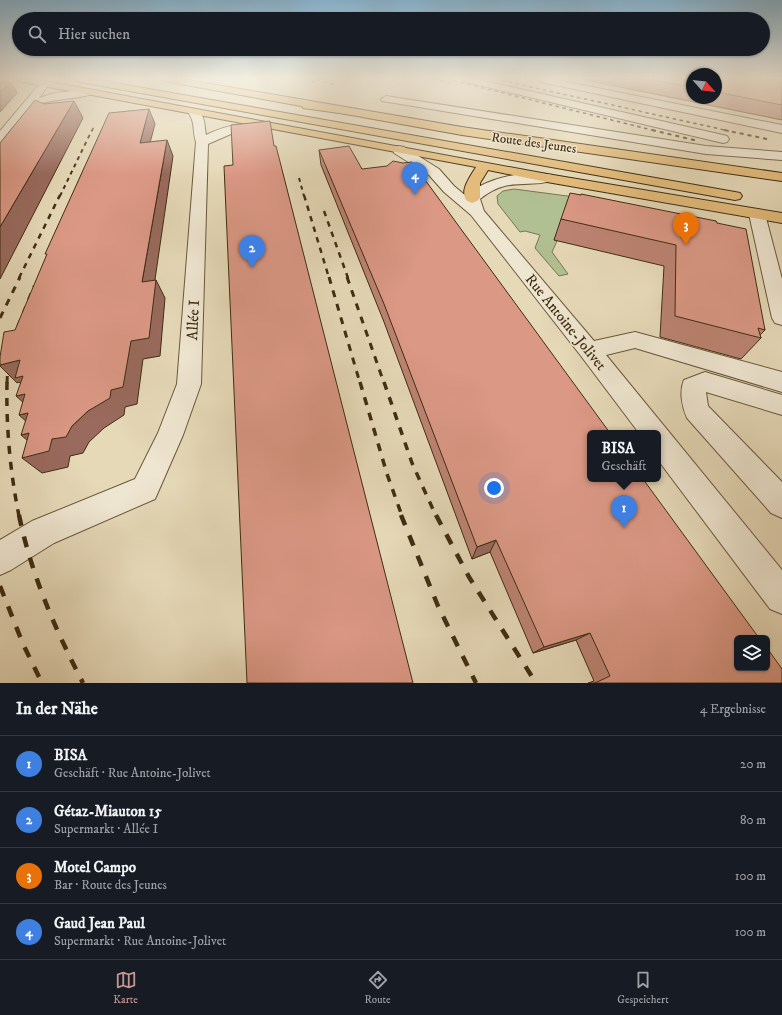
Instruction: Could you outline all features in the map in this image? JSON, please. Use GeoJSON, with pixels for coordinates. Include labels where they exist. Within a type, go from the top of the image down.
{"type":"FeatureCollection","features":[{"type":"Feature","properties":{"kind":"main road","name":"Route des Jeunes"},"geometry":{"type":"LineString","coordinates":[[187,111],[276,126],[547,178],[782,218]]}},
{"type":"Feature","properties":{"kind":"main road"},"geometry":{"type":"LineString","coordinates":[[220,111],[258,123]]}},
{"type":"Feature","properties":{"kind":"main road"},"geometry":{"type":"LineString","coordinates":[[280,111],[734,190]]}},
{"type":"Feature","properties":{"kind":"main road"},"geometry":{"type":"LineString","coordinates":[[344,111],[354,112]]}},
{"type":"Feature","properties":{"kind":"main road","name":"Route des Jeunes"},"geometry":{"type":"LineString","coordinates":[[348,111],[462,131],[782,177]]}},
{"type":"Feature","properties":{"kind":"main road"},"geometry":{"type":"LineString","coordinates":[[462,131],[734,190],[782,204]]}},
{"type":"Feature","properties":{"kind":"main road"},"geometry":{"type":"LineString","coordinates":[[474,205],[473,183],[484,165],[511,164],[531,166],[734,190],[754,187]]}},
{"type":"Feature","properties":{"kind":"street"},"geometry":{"type":"LineString","coordinates":[[0,139],[23,111]]}},
{"type":"Feature","properties":{"kind":"street"},"geometry":{"type":"LineString","coordinates":[[460,111],[706,150],[782,156]]}},
{"type":"Feature","properties":{"kind":"street"},"geometry":{"type":"LineString","coordinates":[[603,111],[716,138],[731,140]]}},
{"type":"Feature","properties":{"kind":"street"},"geometry":{"type":"LineString","coordinates":[[696,111],[782,129]]}},
{"type":"Feature","properties":{"kind":"street"},"geometry":{"type":"LineString","coordinates":[[193,112],[199,119],[199,133],[202,142]]}},
{"type":"Feature","properties":{"kind":"street","name":"Route des Jeunes"},"geometry":{"type":"LineString","coordinates":[[202,142],[211,136],[240,128],[276,126]]}},
{"type":"Feature","properties":{"kind":"street","name":"Allée I"},"geometry":{"type":"LineString","coordinates":[[0,559],[42,532],[145,489],[170,435],[189,384],[202,142]]}},
{"type":"Feature","properties":{"kind":"street"},"geometry":{"type":"LineString","coordinates":[[746,142],[782,147]]}},
{"type":"Feature","properties":{"kind":"street","name":"Rue Antoine-Jolivet"},"geometry":{"type":"LineString","coordinates":[[400,150],[428,167],[449,189],[474,205],[652,430]]}},
{"type":"Feature","properties":{"kind":"street"},"geometry":{"type":"LineString","coordinates":[[717,168],[782,181]]}},
{"type":"Feature","properties":{"kind":"street"},"geometry":{"type":"LineString","coordinates":[[474,205],[485,187],[497,182],[547,178]]}},
{"type":"Feature","properties":{"kind":"street"},"geometry":{"type":"LineString","coordinates":[[757,214],[779,293],[782,318]]}},
{"type":"Feature","properties":{"kind":"street"},"geometry":{"type":"LineString","coordinates":[[589,350],[635,340],[782,382]]}},
{"type":"Feature","properties":{"kind":"street"},"geometry":{"type":"LineString","coordinates":[[782,405],[705,382],[693,387],[696,410],[782,503]]}},
{"type":"Feature","properties":{"kind":"street"},"geometry":{"type":"LineString","coordinates":[[661,443],[782,597]]}},
{"type":"Feature","properties":{"kind":"green space"},"geometry":{"type":"Polygon","coordinates":[[[514,189],[575,197],[554,240],[557,241],[552,252],[568,274],[559,276],[535,248],[540,235],[525,231],[520,232],[498,204],[497,196],[503,191],[514,189]]]}},
{"type":"Feature","properties":{"kind":"building"},"geometry":{"type":"Polygon","coordinates":[[[26,111],[68,111],[0,227],[0,143],[26,111]]]}},
{"type":"Feature","properties":{"kind":"building"},"geometry":{"type":"Polygon","coordinates":[[[149,111],[140,143],[167,140],[142,282],[156,280],[149,338],[131,341],[123,387],[111,390],[110,398],[88,411],[72,426],[66,437],[52,439],[49,451],[22,458],[29,433],[21,435],[28,413],[19,415],[25,394],[16,396],[23,376],[15,378],[20,360],[0,365],[4,332],[15,330],[47,254],[45,254],[109,113],[149,111]]]}},
{"type":"Feature","properties":{"kind":"building"},"geometry":{"type":"Polygon","coordinates":[[[270,121],[274,146],[276,146],[413,683],[247,683],[224,166],[233,165],[231,125],[270,121]]]}},
{"type":"Feature","properties":{"kind":"building"},"geometry":{"type":"Polygon","coordinates":[[[349,146],[362,169],[387,166],[393,161],[403,163],[412,162],[608,430],[587,430],[587,482],[645,482],[757,635],[734,635],[734,671],[770,671],[770,652],[782,669],[782,683],[595,683],[610,676],[590,633],[544,647],[496,540],[477,547],[384,304],[319,150],[349,146]]]}},
{"type":"Feature","properties":{"kind":"building"},"geometry":{"type":"Polygon","coordinates":[[[570,193],[716,221],[717,223],[746,229],[765,330],[758,328],[761,338],[675,316],[676,245],[561,219],[570,193]]]}},
{"type":"Feature","properties":{"kind":"railway"},"geometry":{"type":"LineString","coordinates":[[575,111],[656,131]]}},
{"type":"Feature","properties":{"kind":"railway"},"geometry":{"type":"LineString","coordinates":[[638,111],[729,131]]}},
{"type":"Feature","properties":{"kind":"railway"},"geometry":{"type":"LineString","coordinates":[[92,131],[94,126]]}},
{"type":"Feature","properties":{"kind":"railway"},"geometry":{"type":"LineString","coordinates":[[60,196],[92,130]]}},
{"type":"Feature","properties":{"kind":"railway"},"geometry":{"type":"LineString","coordinates":[[652,130],[698,141]]}},
{"type":"Feature","properties":{"kind":"railway"},"geometry":{"type":"LineString","coordinates":[[724,130],[767,139]]}},
{"type":"Feature","properties":{"kind":"railway"},"geometry":{"type":"LineString","coordinates":[[299,178],[304,196]]}},
{"type":"Feature","properties":{"kind":"railway"},"geometry":{"type":"LineString","coordinates":[[19,278],[60,195]]}},
{"type":"Feature","properties":{"kind":"railway"},"geometry":{"type":"LineString","coordinates":[[304,195],[329,278]]}},
{"type":"Feature","properties":{"kind":"railway"},"geometry":{"type":"LineString","coordinates":[[324,211],[348,278]]}},
{"type":"Feature","properties":{"kind":"railway"},"geometry":{"type":"LineString","coordinates":[[0,318],[20,277]]}},
{"type":"Feature","properties":{"kind":"railway"},"geometry":{"type":"LineString","coordinates":[[329,277],[360,383]]}},
{"type":"Feature","properties":{"kind":"railway"},"geometry":{"type":"LineString","coordinates":[[347,277],[384,383]]}},
{"type":"Feature","properties":{"kind":"railway"},"geometry":{"type":"LineString","coordinates":[[18,326],[34,286]]}},
{"type":"Feature","properties":{"kind":"railway"},"geometry":{"type":"LineString","coordinates":[[7,383],[8,361]]}},
{"type":"Feature","properties":{"kind":"railway"},"geometry":{"type":"LineString","coordinates":[[360,382],[387,474],[402,516]]}},
{"type":"Feature","properties":{"kind":"railway"},"geometry":{"type":"LineString","coordinates":[[384,382],[412,463],[436,516]]}},
{"type":"Feature","properties":{"kind":"railway"},"geometry":{"type":"LineString","coordinates":[[7,383],[9,449],[19,516]]}},
{"type":"Feature","properties":{"kind":"railway"},"geometry":{"type":"LineString","coordinates":[[19,515],[37,580],[54,622],[83,683]]}},
{"type":"Feature","properties":{"kind":"railway"},"geometry":{"type":"LineString","coordinates":[[401,515],[438,606],[476,683]]}},
{"type":"Feature","properties":{"kind":"railway"},"geometry":{"type":"LineString","coordinates":[[436,515],[469,577],[536,683]]}},
{"type":"Feature","properties":{"kind":"railway"},"geometry":{"type":"LineString","coordinates":[[0,586],[23,644],[42,683]]}},
{"type":"Feature","properties":{"kind":"place","name":"Gaud Jean Paul"},"geometry":{"type":"Point","coordinates":[415,195]}},
{"type":"Feature","properties":{"kind":"place","name":"Motel Campo"},"geometry":{"type":"Point","coordinates":[686,245]}},
{"type":"Feature","properties":{"kind":"place","name":"Gétaz-Miauton 15"},"geometry":{"type":"Point","coordinates":[252,268]}},
{"type":"Feature","properties":{"kind":"place","name":"BISA"},"geometry":{"type":"Point","coordinates":[624,528]}}]}
